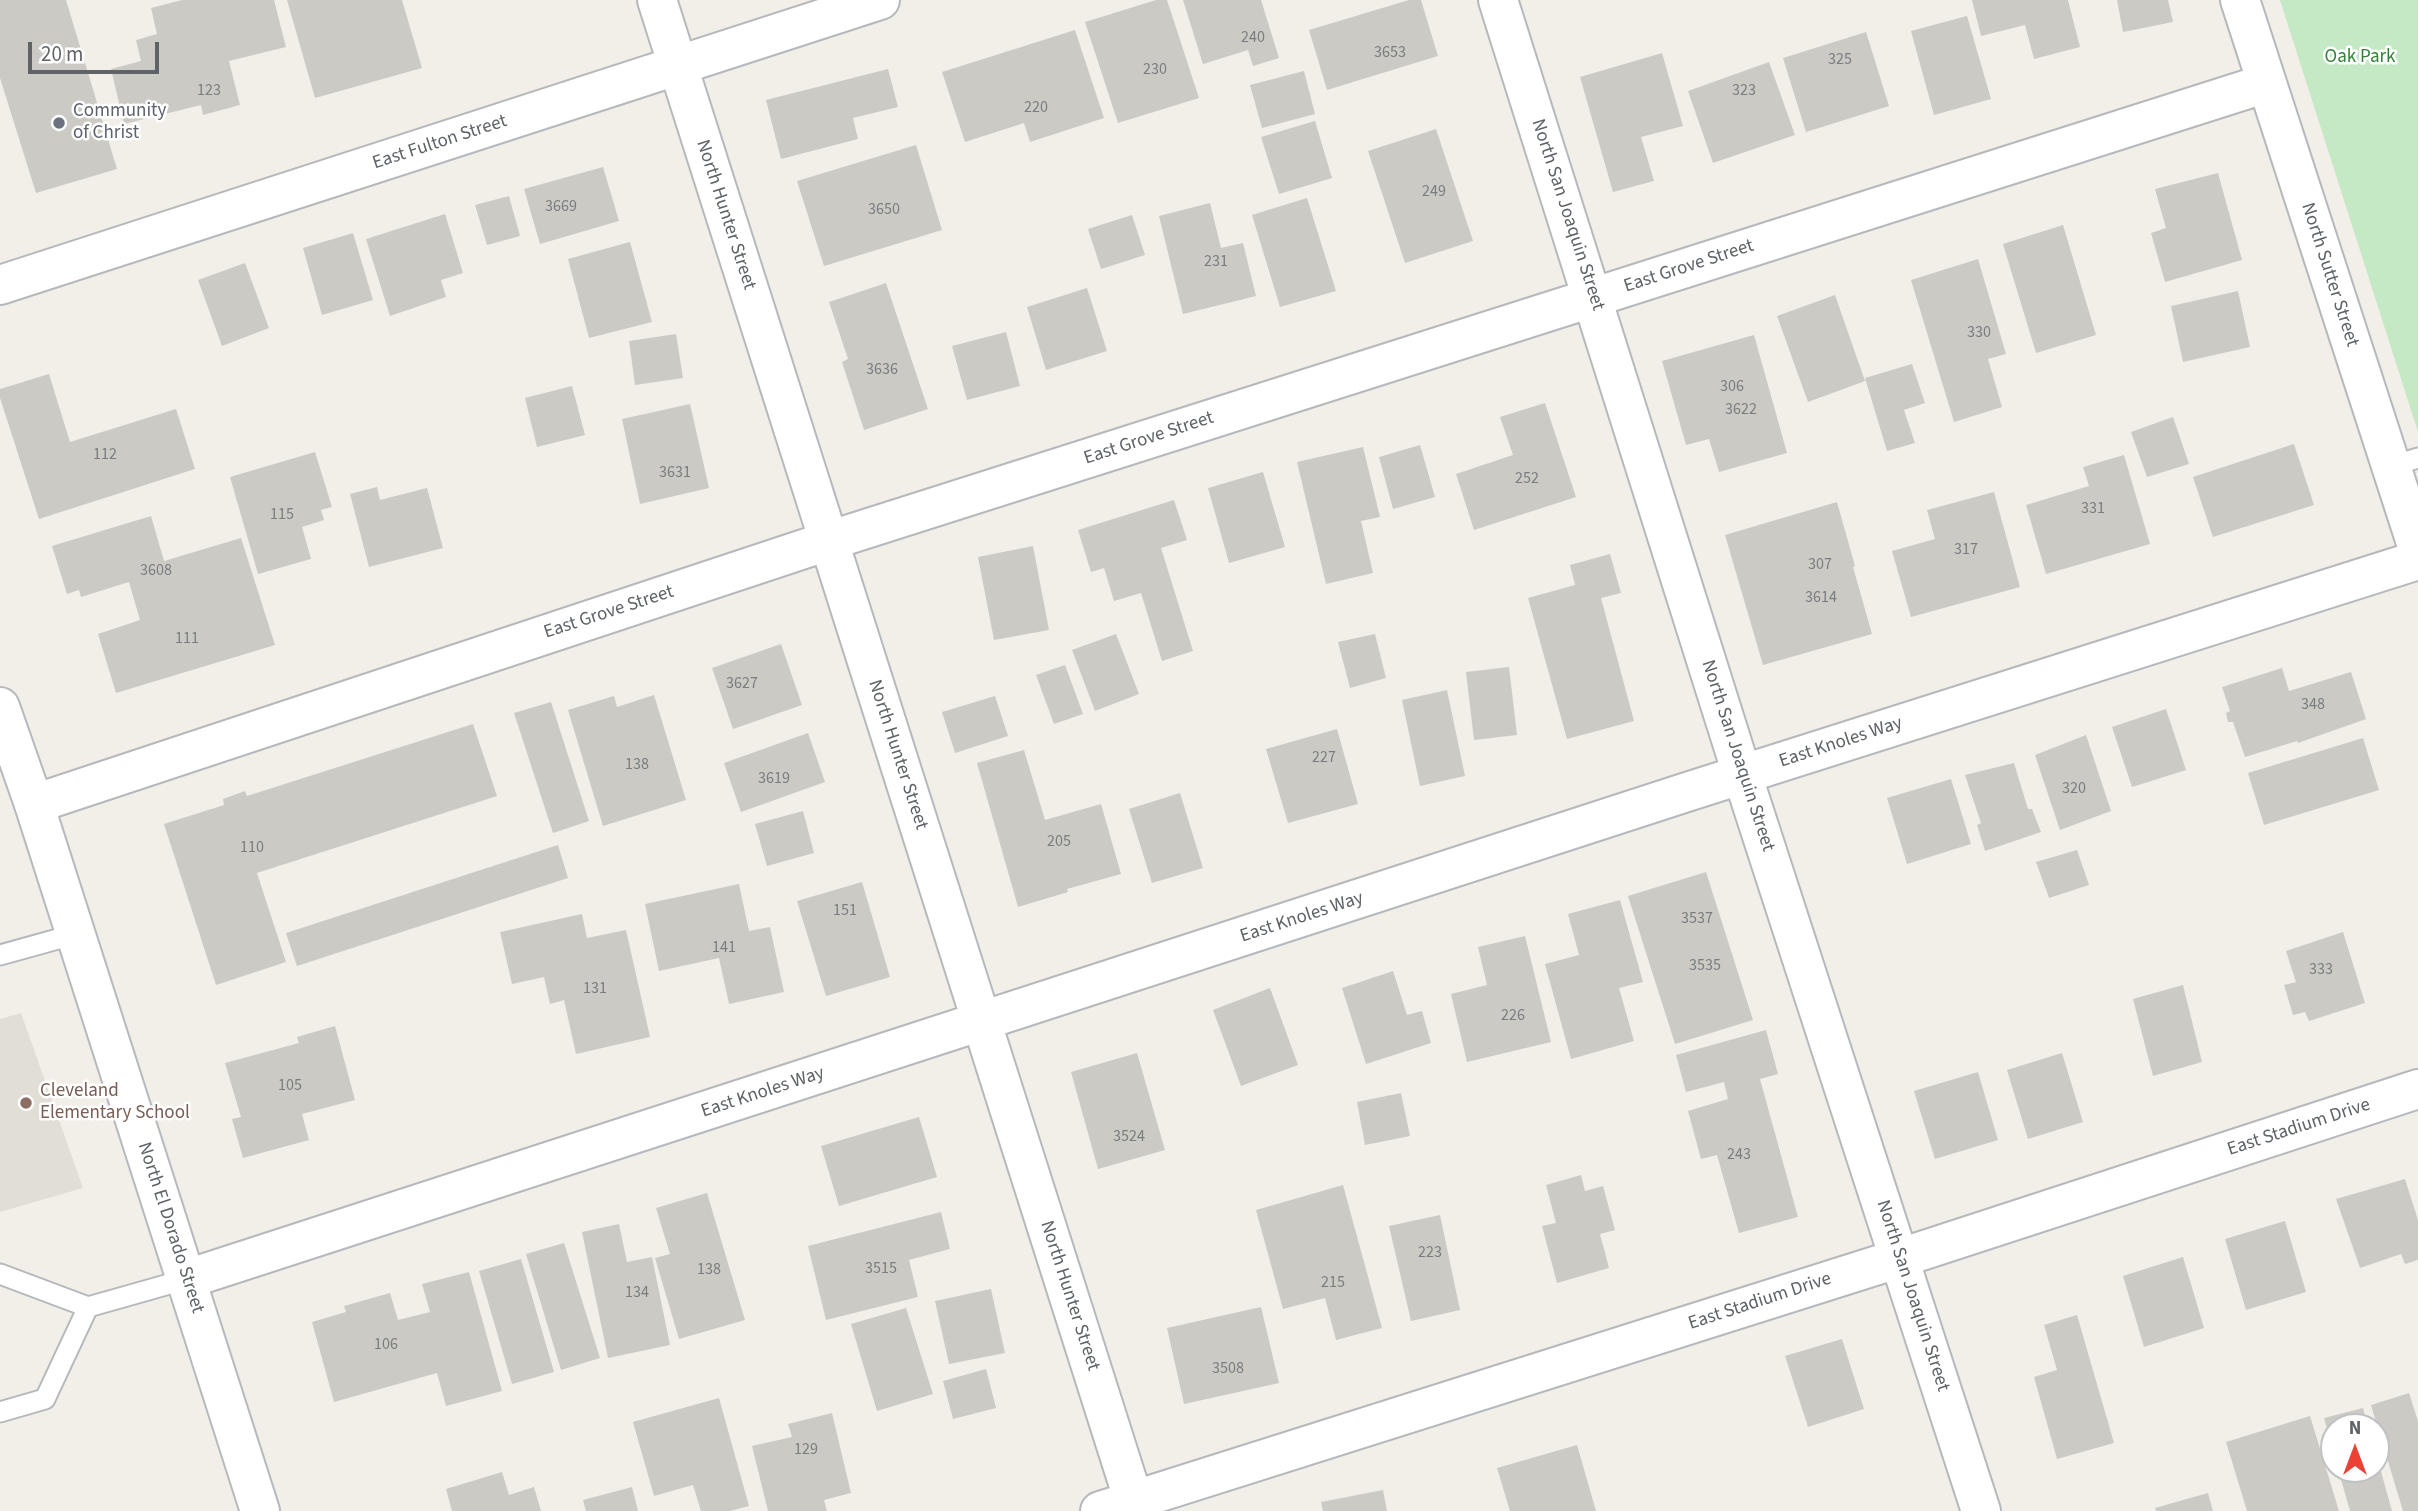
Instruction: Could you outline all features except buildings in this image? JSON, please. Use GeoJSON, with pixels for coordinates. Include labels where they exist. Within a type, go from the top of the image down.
{"type":"FeatureCollection","features":[{"type":"Feature","properties":{"kind":"street","name":"North Hunter Street"},"geometry":{"type":"LineString","coordinates":[[657,0],[982,1022],[1124,1507]]}},
{"type":"Feature","properties":{"kind":"street","name":"East Fulton Street"},"geometry":{"type":"LineString","coordinates":[[0,285],[880,0]]}},
{"type":"Feature","properties":{"kind":"street","name":"North San Joaquin Street"},"geometry":{"type":"LineString","coordinates":[[1498,0],[1742,774],[1981,1511]]}},
{"type":"Feature","properties":{"kind":"street","name":"North Sutter Street"},"geometry":{"type":"LineString","coordinates":[[2240,0],[2267,83],[2405,462],[2418,549]]}},
{"type":"Feature","properties":{"kind":"street","name":"East Grove Street"},"geometry":{"type":"LineString","coordinates":[[34,804],[828,541],[2267,83]]}},
{"type":"Feature","properties":{"kind":"street","name":"East Knoles Way"},"geometry":{"type":"LineString","coordinates":[[187,1279],[1742,774],[2418,560]]}},
{"type":"Feature","properties":{"kind":"street","name":"North El Dorado Street"},"geometry":{"type":"LineString","coordinates":[[0,707],[34,804],[260,1511]]}},
{"type":"Feature","properties":{"kind":"street","name":"East Stadium Drive"},"geometry":{"type":"LineString","coordinates":[[1124,1507],[2418,1089]]}},
{"type":"Feature","properties":{"kind":"lane"},"geometry":{"type":"LineString","coordinates":[[0,955],[76,934]]}},
{"type":"Feature","properties":{"kind":"lane"},"geometry":{"type":"LineString","coordinates":[[0,1274],[88,1307],[187,1279]]}},
{"type":"Feature","properties":{"kind":"lane"},"geometry":{"type":"LineString","coordinates":[[0,1412],[45,1399],[88,1307]]}},
{"type":"Feature","properties":{"kind":"shaded area","name":"Cleveland Elementary School"},"geometry":{"type":"Polygon","coordinates":[[[21,1013],[83,1188],[0,1212],[0,1019],[21,1013]]]}},
{"type":"Feature","properties":{"kind":"green space","name":"Oak Park"},"geometry":{"type":"Polygon","coordinates":[[[2280,0],[2418,0],[2418,432],[2280,0]]]}},
{"type":"Feature","properties":{"kind":"place","name":"Community of Christ"},"geometry":{"type":"Point","coordinates":[59,123]}},
{"type":"Feature","properties":{"kind":"place","name":"Cleveland Elementary School"},"geometry":{"type":"Point","coordinates":[26,1103]}}]}
